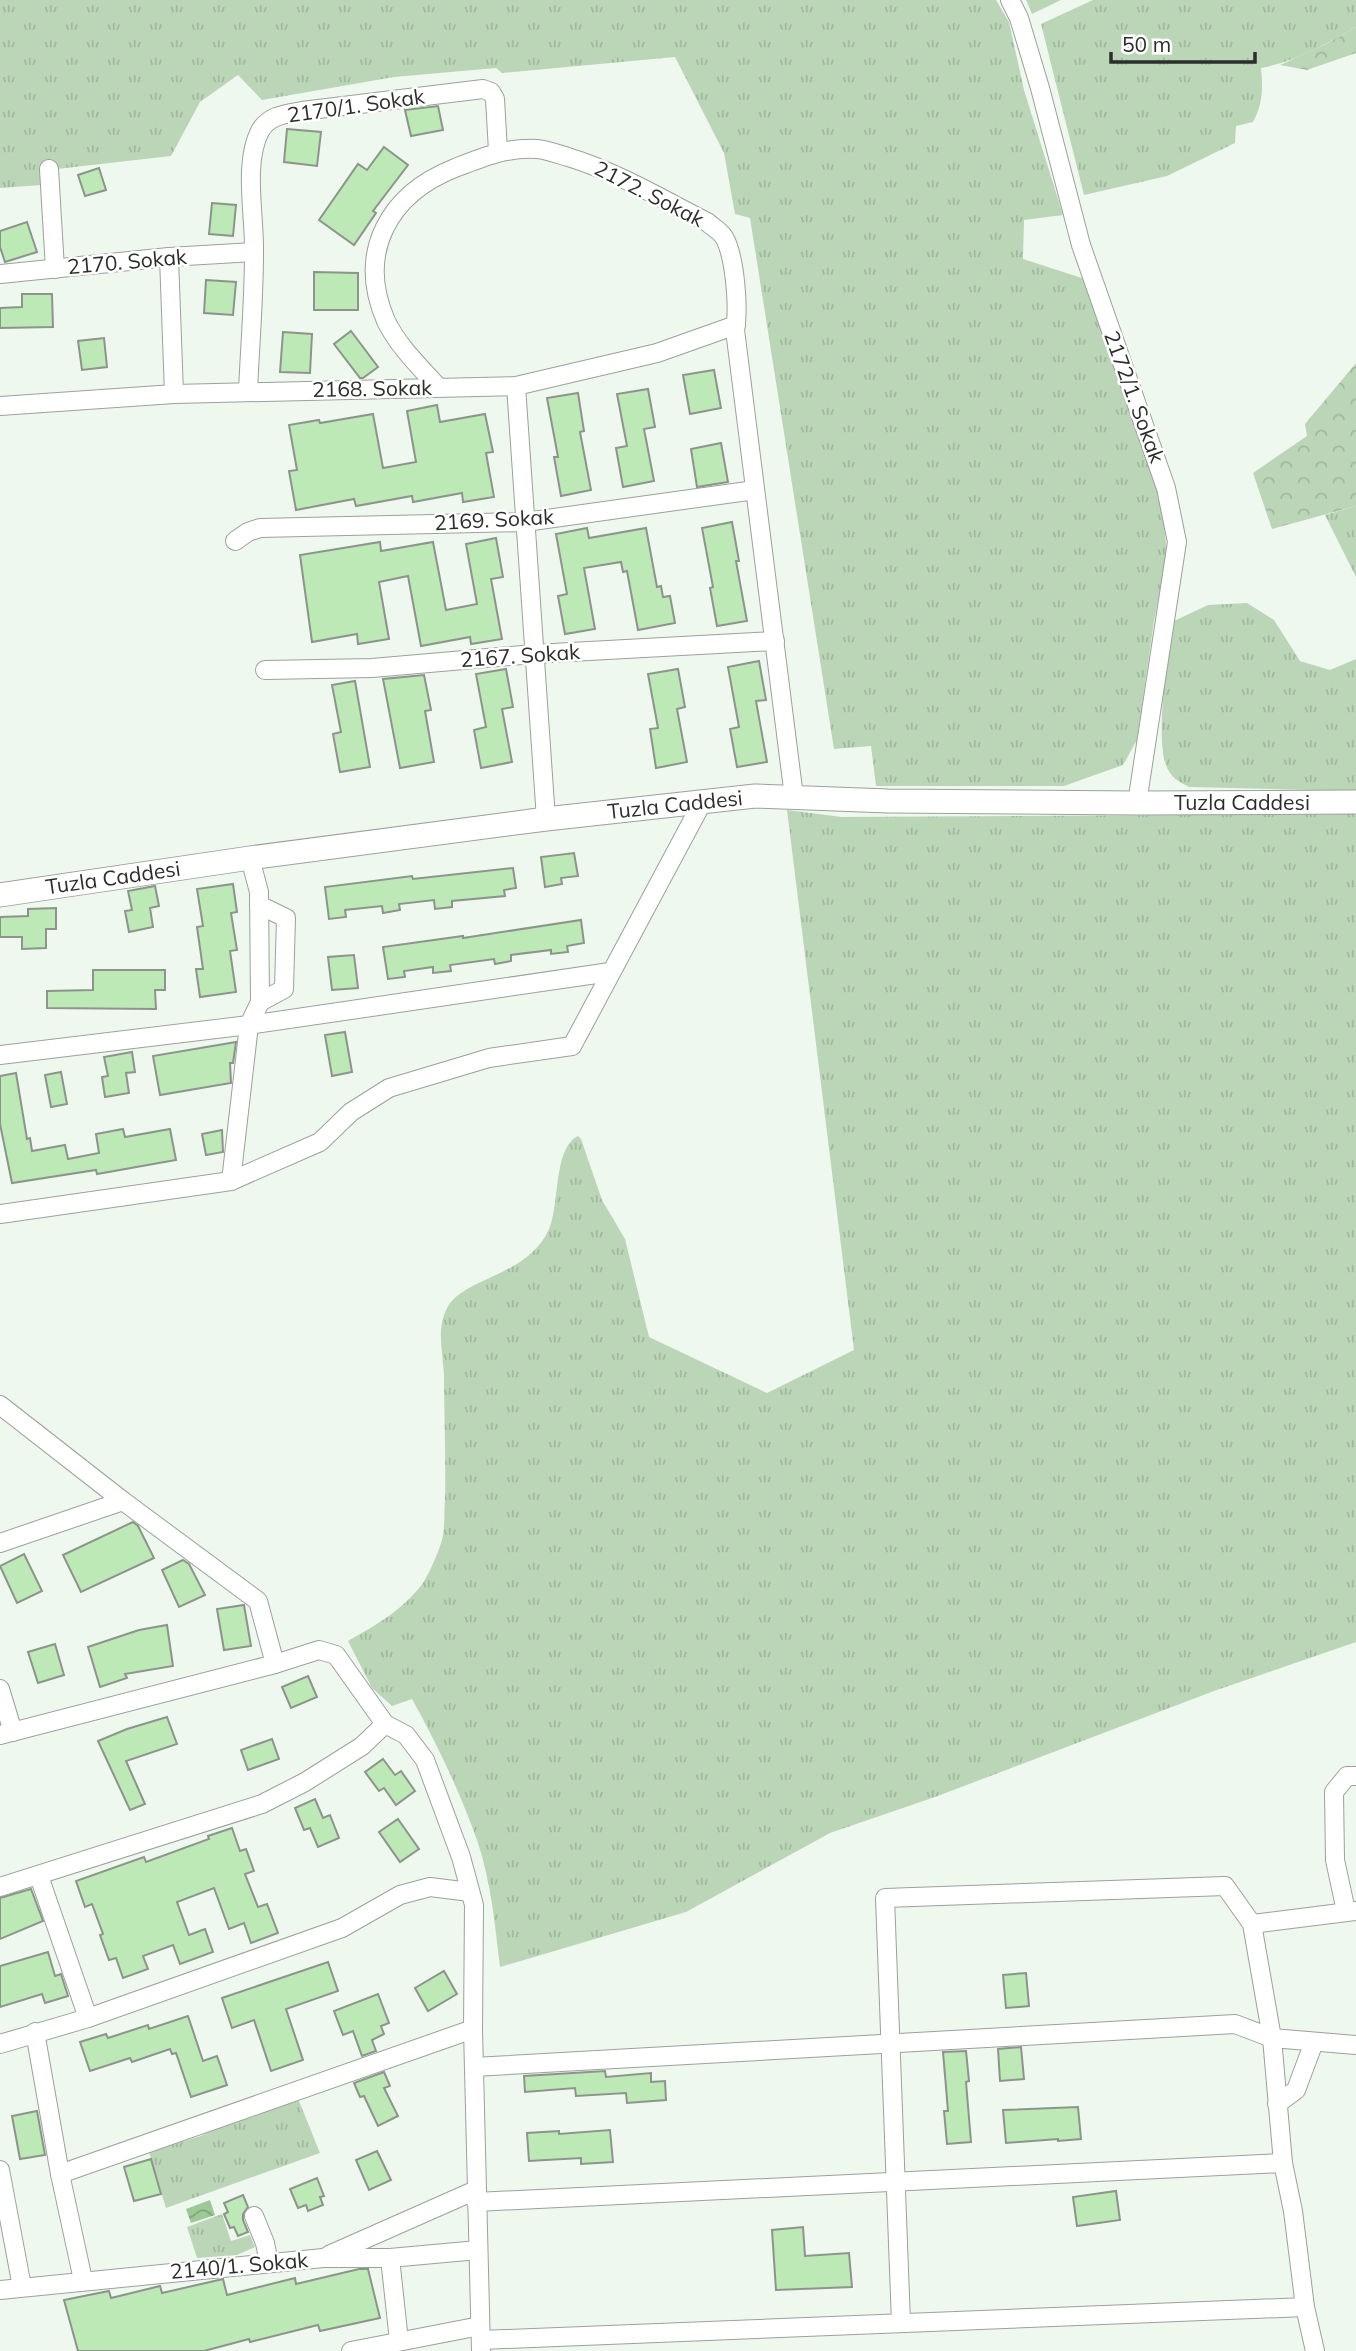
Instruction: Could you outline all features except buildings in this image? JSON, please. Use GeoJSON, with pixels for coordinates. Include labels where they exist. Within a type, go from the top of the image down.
{"type":"FeatureCollection","features":[{"type":"Feature","properties":{"kind":"main road","name":"Tuzla Caddesi"},"geometry":{"type":"LineString","coordinates":[[0,895],[250,858],[546,819],[755,796],[888,801],[1356,802]]}},
{"type":"Feature","properties":{"kind":"street","name":"2172/1. Sokak"},"geometry":{"type":"LineString","coordinates":[[1010,0],[1019,18],[1040,88],[1081,245],[1166,488],[1177,542],[1137,803]]}},
{"type":"Feature","properties":{"kind":"street","name":"2170/1. Sokak"},"geometry":{"type":"LineString","coordinates":[[248,391],[254,252],[252,172],[255,143],[261,129],[269,120],[279,115],[483,89],[491,92],[495,99],[498,151]]}},
{"type":"Feature","properties":{"kind":"street","name":"2172. Sokak"},"geometry":{"type":"LineString","coordinates":[[438,387],[409,356],[387,323],[377,294],[374,268],[377,243],[393,215],[408,196],[437,175],[498,151],[513,148],[541,149],[599,167],[707,222],[722,233],[728,246],[736,296],[736,325],[755,490],[794,797]]}},
{"type":"Feature","properties":{"kind":"street"},"geometry":{"type":"LineString","coordinates":[[48,169],[55,269]]}},
{"type":"Feature","properties":{"kind":"street","name":"2170. Sokak"},"geometry":{"type":"LineString","coordinates":[[0,274],[169,257],[254,252]]}},
{"type":"Feature","properties":{"kind":"street"},"geometry":{"type":"LineString","coordinates":[[169,257],[174,394]]}},
{"type":"Feature","properties":{"kind":"street","name":"2168. Sokak"},"geometry":{"type":"LineString","coordinates":[[0,406],[248,391],[516,386],[656,352],[736,325]]}},
{"type":"Feature","properties":{"kind":"street"},"geometry":{"type":"LineString","coordinates":[[516,386],[546,819]]}},
{"type":"Feature","properties":{"kind":"street","name":"2169. Sokak"},"geometry":{"type":"LineString","coordinates":[[235,541],[248,532],[268,528],[525,522],[755,490]]}},
{"type":"Feature","properties":{"kind":"street","name":"2167. Sokak"},"geometry":{"type":"LineString","coordinates":[[265,670],[372,668],[534,654],[775,641]]}},
{"type":"Feature","properties":{"kind":"street"},"geometry":{"type":"LineString","coordinates":[[0,1214],[231,1181],[320,1142],[351,1112],[390,1088],[489,1058],[572,1046],[703,801]]}},
{"type":"Feature","properties":{"kind":"street"},"geometry":{"type":"LineString","coordinates":[[231,1181],[249,1025],[260,1002],[259,891],[250,858]]}},
{"type":"Feature","properties":{"kind":"street"},"geometry":{"type":"LineString","coordinates":[[259,905],[286,918],[284,989],[260,1002]]}},
{"type":"Feature","properties":{"kind":"street"},"geometry":{"type":"LineString","coordinates":[[0,1055],[249,1025],[610,972]]}},
{"type":"Feature","properties":{"kind":"street"},"geometry":{"type":"LineString","coordinates":[[0,1405],[258,1601],[275,1664]]}},
{"type":"Feature","properties":{"kind":"street"},"geometry":{"type":"LineString","coordinates":[[0,1543],[123,1501]]}},
{"type":"Feature","properties":{"kind":"street"},"geometry":{"type":"LineString","coordinates":[[0,1689],[7,1733],[275,1664],[319,1650],[336,1655],[385,1724],[406,1735],[425,1760],[461,1857],[474,1905],[472,2029],[481,2339]]}},
{"type":"Feature","properties":{"kind":"street"},"geometry":{"type":"LineString","coordinates":[[0,1887],[262,1804],[305,1782],[362,1746],[385,1724]]}},
{"type":"Feature","properties":{"kind":"street"},"geometry":{"type":"LineString","coordinates":[[1252,1924],[1351,1911],[1335,1860],[1334,1792],[1348,1776],[1356,1776]]}},
{"type":"Feature","properties":{"kind":"street"},"geometry":{"type":"LineString","coordinates":[[39,1876],[88,2018]]}},
{"type":"Feature","properties":{"kind":"street"},"geometry":{"type":"LineString","coordinates":[[901,2323],[885,1898],[1225,1886],[1252,1924],[1272,2038],[1283,2163],[1293,2211],[1305,2307],[1315,2351]]}},
{"type":"Feature","properties":{"kind":"street"},"geometry":{"type":"LineString","coordinates":[[0,2044],[88,2018],[342,1928],[400,1895],[430,1887],[470,1892]]}},
{"type":"Feature","properties":{"kind":"street"},"geometry":{"type":"LineString","coordinates":[[474,2067],[1235,2024],[1272,2038],[1356,2045]]}},
{"type":"Feature","properties":{"kind":"street"},"geometry":{"type":"LineString","coordinates":[[60,2174],[472,2029]]}},
{"type":"Feature","properties":{"kind":"street"},"geometry":{"type":"LineString","coordinates":[[34,2032],[83,2280]]}},
{"type":"Feature","properties":{"kind":"street"},"geometry":{"type":"LineString","coordinates":[[1277,2104],[1296,2090],[1314,2042]]}},
{"type":"Feature","properties":{"kind":"street"},"geometry":{"type":"LineString","coordinates":[[323,2258],[476,2196],[896,2183],[1283,2163]]}},
{"type":"Feature","properties":{"kind":"street"},"geometry":{"type":"LineString","coordinates":[[0,2171],[22,2287]]}},
{"type":"Feature","properties":{"kind":"street"},"geometry":{"type":"LineString","coordinates":[[254,2216],[265,2243],[269,2263]]}},
{"type":"Feature","properties":{"kind":"street","name":"2140/1. Sokak"},"geometry":{"type":"LineString","coordinates":[[0,2290],[323,2258],[390,2258],[478,2250]]}},
{"type":"Feature","properties":{"kind":"street"},"geometry":{"type":"LineString","coordinates":[[390,2258],[399,2341]]}},
{"type":"Feature","properties":{"kind":"street"},"geometry":{"type":"LineString","coordinates":[[351,2351],[399,2341],[1305,2307]]}},
{"type":"Feature","properties":{"kind":"green space"},"geometry":{"type":"Polygon","coordinates":[[[0,0],[996,0],[1009,22],[1024,90],[1063,215],[1024,220],[1023,259],[1085,279],[1141,428],[1163,515],[1167,553],[1137,740],[1123,765],[1064,786],[876,786],[871,746],[834,749],[750,218],[735,214],[724,153],[675,57],[502,73],[496,68],[394,77],[262,100],[238,75],[200,102],[171,156],[57,169],[56,184],[0,188],[0,0]]]}},
{"type":"Feature","properties":{"kind":"green space"},"geometry":{"type":"Polygon","coordinates":[[[1026,0],[1061,0],[1032,14],[1026,0]]]}},
{"type":"Feature","properties":{"kind":"green space"},"geometry":{"type":"Polygon","coordinates":[[[1093,0],[1356,0],[1356,27],[1298,57],[1261,68],[1259,109],[1253,122],[1236,126],[1235,143],[1167,176],[1084,195],[1041,24],[1093,0]]]}},
{"type":"Feature","properties":{"kind":"green space"},"geometry":{"type":"Polygon","coordinates":[[[1356,27],[1356,53],[1307,70],[1280,65],[1324,45],[1356,27]]]}},
{"type":"Feature","properties":{"kind":"green space"},"geometry":{"type":"Polygon","coordinates":[[[1356,363],[1356,506],[1272,529],[1253,473],[1307,436],[1305,424],[1356,363]]]}},
{"type":"Feature","properties":{"kind":"green space"},"geometry":{"type":"Polygon","coordinates":[[[1356,506],[1356,577],[1325,515],[1356,506]]]}},
{"type":"Feature","properties":{"kind":"green space"},"geometry":{"type":"Polygon","coordinates":[[[1247,603],[1274,620],[1300,661],[1330,670],[1356,659],[1356,791],[1189,787],[1170,773],[1163,752],[1162,716],[1172,622],[1208,605],[1247,603]]]}},
{"type":"Feature","properties":{"kind":"green space"},"geometry":{"type":"Polygon","coordinates":[[[787,810],[842,817],[1356,814],[1356,1642],[1214,1691],[935,1797],[830,1833],[686,1912],[500,1967],[486,1871],[470,1822],[447,1768],[412,1699],[392,1706],[372,1688],[348,1641],[388,1616],[415,1593],[429,1573],[442,1540],[445,1467],[441,1333],[447,1308],[467,1289],[512,1267],[539,1245],[552,1219],[564,1152],[578,1136],[602,1200],[625,1239],[649,1337],[767,1393],[854,1350],[787,810]]]}},
{"type":"Feature","properties":{"kind":"green space"},"geometry":{"type":"Polygon","coordinates":[[[297,2096],[320,2153],[166,2208],[149,2152],[201,2136],[228,2122],[253,2117],[297,2096]]]}},
{"type":"Feature","properties":{"kind":"green space"},"geometry":{"type":"Polygon","coordinates":[[[222,2214],[231,2241],[250,2235],[255,2247],[237,2255],[197,2258],[187,2227],[222,2214]]]}},
{"type":"Feature","properties":{"kind":"water"},"geometry":{"type":"Polygon","coordinates":[[[210,2200],[215,2215],[191,2223],[186,2209],[210,2200]]]}}]}
